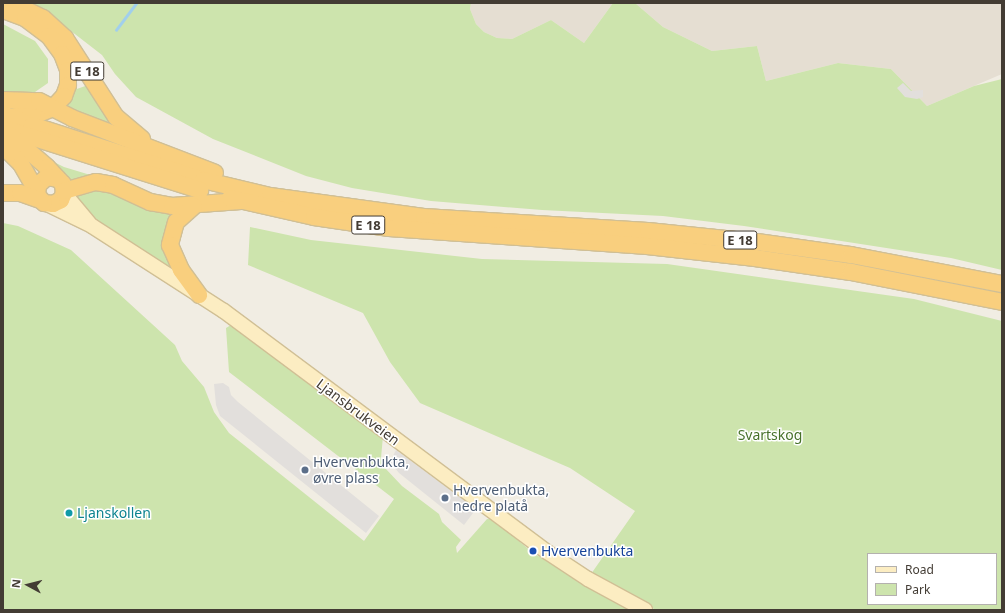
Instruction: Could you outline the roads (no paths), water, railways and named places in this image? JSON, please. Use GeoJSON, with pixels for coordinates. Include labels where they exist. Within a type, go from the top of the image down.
{"type":"FeatureCollection","features":[{"type":"Feature","properties":{"kind":"highway","name":"E 18"},"geometry":{"type":"LineString","coordinates":[[12,3],[43,18],[65,38],[116,117],[155,148]]}},
{"type":"Feature","properties":{"kind":"highway","name":"E 18"},"geometry":{"type":"LineString","coordinates":[[3,10],[40,28],[62,54],[68,70],[68,85],[64,96],[53,108],[34,116],[4,121]]}},
{"type":"Feature","properties":{"kind":"highway","name":"E 18"},"geometry":{"type":"LineString","coordinates":[[3,100],[30,99],[53,108],[72,118],[155,148],[203,169],[295,199]]}},
{"type":"Feature","properties":{"kind":"highway","name":"E 18"},"geometry":{"type":"LineString","coordinates":[[4,121],[32,125],[203,180],[240,190],[295,199],[417,216],[648,231],[757,242],[851,255],[1002,284]]}},
{"type":"Feature","properties":{"kind":"highway","name":"E 18"},"geometry":{"type":"LineString","coordinates":[[4,121],[241,201],[314,217],[389,228],[647,246],[755,258],[851,272],[1002,302]]}},
{"type":"Feature","properties":{"kind":"highway"},"geometry":{"type":"LineString","coordinates":[[4,121],[27,160],[42,199]]}},
{"type":"Feature","properties":{"kind":"highway"},"geometry":{"type":"LineString","coordinates":[[3,146],[27,160],[62,188]]}},
{"type":"Feature","properties":{"kind":"highway","name":"E 18"},"geometry":{"type":"LineString","coordinates":[[50,177],[62,188],[60,200],[42,199],[38,185],[43,179],[50,177]]}},
{"type":"Feature","properties":{"kind":"highway","name":"E 18"},"geometry":{"type":"LineString","coordinates":[[62,188],[100,183],[113,185],[150,202],[172,206],[194,206],[241,201]]}},
{"type":"Feature","properties":{"kind":"highway"},"geometry":{"type":"LineString","coordinates":[[3,193],[20,193],[42,199]]}},
{"type":"Feature","properties":{"kind":"highway"},"geometry":{"type":"LineString","coordinates":[[194,206],[176,222],[170,245],[180,270],[199,295]]}},
{"type":"Feature","properties":{"kind":"main road","name":"Ljansbrukveien"},"geometry":{"type":"LineString","coordinates":[[62,188],[92,226]]}},
{"type":"Feature","properties":{"kind":"main road","name":"Ljansbrukveien"},"geometry":{"type":"LineString","coordinates":[[42,199],[92,226],[199,295],[547,552],[588,579],[644,610]]}},
{"type":"Feature","properties":{"kind":"waterway"},"geometry":{"type":"LineString","coordinates":[[116,30],[136,3]]}},
{"type":"Feature","properties":{"kind":"place","name":"Hvervenbukta, øvre plass"},"geometry":{"type":"Point","coordinates":[305,470]}},
{"type":"Feature","properties":{"kind":"place","name":"Hvervenbukta, nedre platå"},"geometry":{"type":"Point","coordinates":[445,498]}},
{"type":"Feature","properties":{"kind":"place","name":"Ljanskollen"},"geometry":{"type":"Point","coordinates":[69,513]}},
{"type":"Feature","properties":{"kind":"place","name":"Hvervenbukta"},"geometry":{"type":"Point","coordinates":[533,551]}},
{"type":"Feature","properties":{"kind":"park label","name":"Svartskog"},"geometry":{"type":"Point","coordinates":[770,435]}}]}
